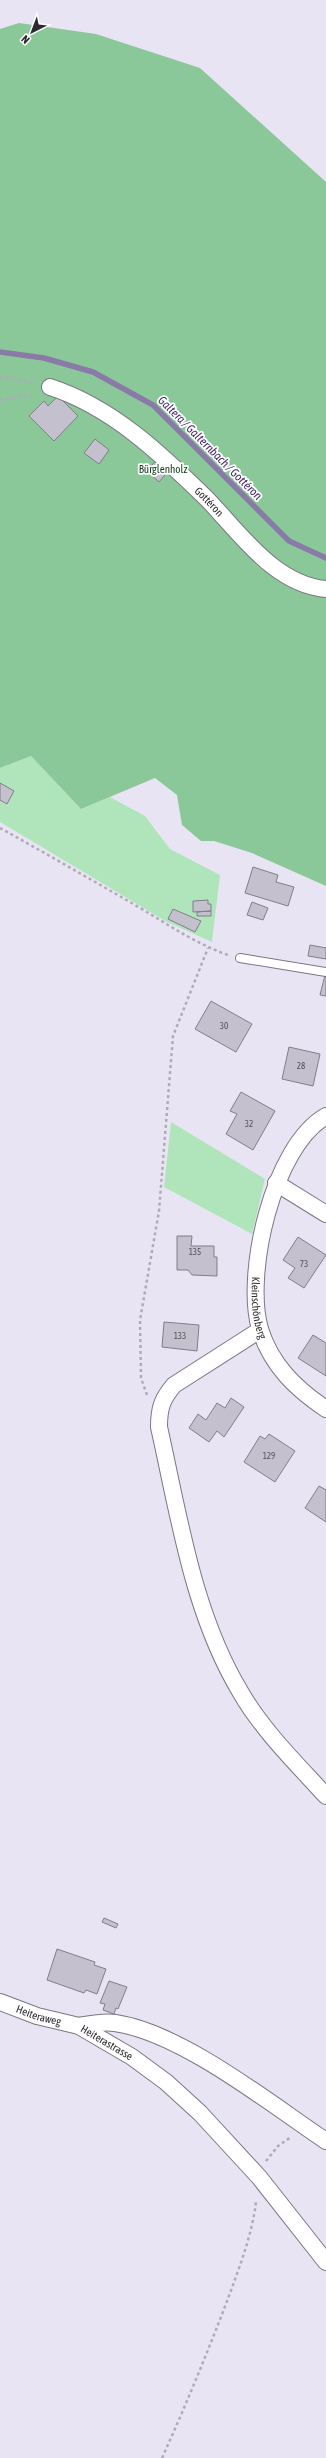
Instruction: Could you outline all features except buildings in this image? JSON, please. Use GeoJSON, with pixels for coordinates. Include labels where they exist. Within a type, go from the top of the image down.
{"type":"FeatureCollection","features":[{"type":"Feature","properties":{"kind":"street","name":"Gottéron"},"geometry":{"type":"LineString","coordinates":[[50,387],[96,407],[125,425],[206,499],[271,564],[304,584],[326,589]]}},
{"type":"Feature","properties":{"kind":"street","name":"Kleinschönberg"},"geometry":{"type":"LineString","coordinates":[[326,1116],[294,1148],[276,1183],[261,1238],[254,1292],[260,1330],[279,1368],[300,1392],[326,1410]]}},
{"type":"Feature","properties":{"kind":"street"},"geometry":{"type":"LineString","coordinates":[[276,1183],[326,1214]]}},
{"type":"Feature","properties":{"kind":"street"},"geometry":{"type":"LineString","coordinates":[[260,1330],[174,1385],[165,1394],[159,1408],[158,1427],[187,1548],[206,1619],[223,1661],[241,1694],[263,1724],[326,1796]]}},
{"type":"Feature","properties":{"kind":"street","name":"Heiteraweg"},"geometry":{"type":"LineString","coordinates":[[0,2002],[37,2016],[79,2026]]}},
{"type":"Feature","properties":{"kind":"street","name":"Heiterastrasse"},"geometry":{"type":"LineString","coordinates":[[79,2026],[115,2023],[154,2034],[215,2067],[326,2141]]}},
{"type":"Feature","properties":{"kind":"street","name":"Heiterastrasse"},"geometry":{"type":"LineString","coordinates":[[79,2026],[132,2057],[166,2082],[200,2113],[259,2177],[326,2262]]}},
{"type":"Feature","properties":{"kind":"lane"},"geometry":{"type":"LineString","coordinates":[[240,958],[326,972]]}},
{"type":"Feature","properties":{"kind":"path"},"geometry":{"type":"LineString","coordinates":[[0,376],[50,387]]}},
{"type":"Feature","properties":{"kind":"path"},"geometry":{"type":"LineString","coordinates":[[0,400],[43,393],[50,387]]}},
{"type":"Feature","properties":{"kind":"path"},"geometry":{"type":"LineString","coordinates":[[0,828],[136,906],[169,927],[210,948],[240,958]]}},
{"type":"Feature","properties":{"kind":"path"},"geometry":{"type":"LineString","coordinates":[[159,1408],[149,1401],[141,1378],[140,1320],[159,1211],[173,1036],[210,948]]}},
{"type":"Feature","properties":{"kind":"path"},"geometry":{"type":"LineString","coordinates":[[162,2458],[194,2387],[236,2277],[255,2214],[259,2177],[263,2164],[278,2146],[308,2128]]}},
{"type":"Feature","properties":{"kind":"green space","name":"Bürglenholz"},"geometry":{"type":"Polygon","coordinates":[[[19,23],[96,34],[200,68],[326,182],[326,886],[252,853],[214,841],[201,841],[182,825],[177,795],[155,778],[81,809],[31,756],[0,768],[0,29],[19,23]]]}},
{"type":"Feature","properties":{"kind":"green space"},"geometry":{"type":"Polygon","coordinates":[[[31,756],[81,809],[110,797],[145,816],[170,849],[220,875],[212,942],[167,922],[0,822],[0,768],[31,756]]]}},
{"type":"Feature","properties":{"kind":"green space"},"geometry":{"type":"Polygon","coordinates":[[[171,1122],[265,1179],[252,1234],[164,1187],[171,1122]]]}},
{"type":"Feature","properties":{"kind":"waterway","name":"Galtera / Galternbach / Gottéron"},"geometry":{"type":"LineString","coordinates":[[0,352],[44,358],[93,372],[153,405],[289,541],[326,558]]}}]}
